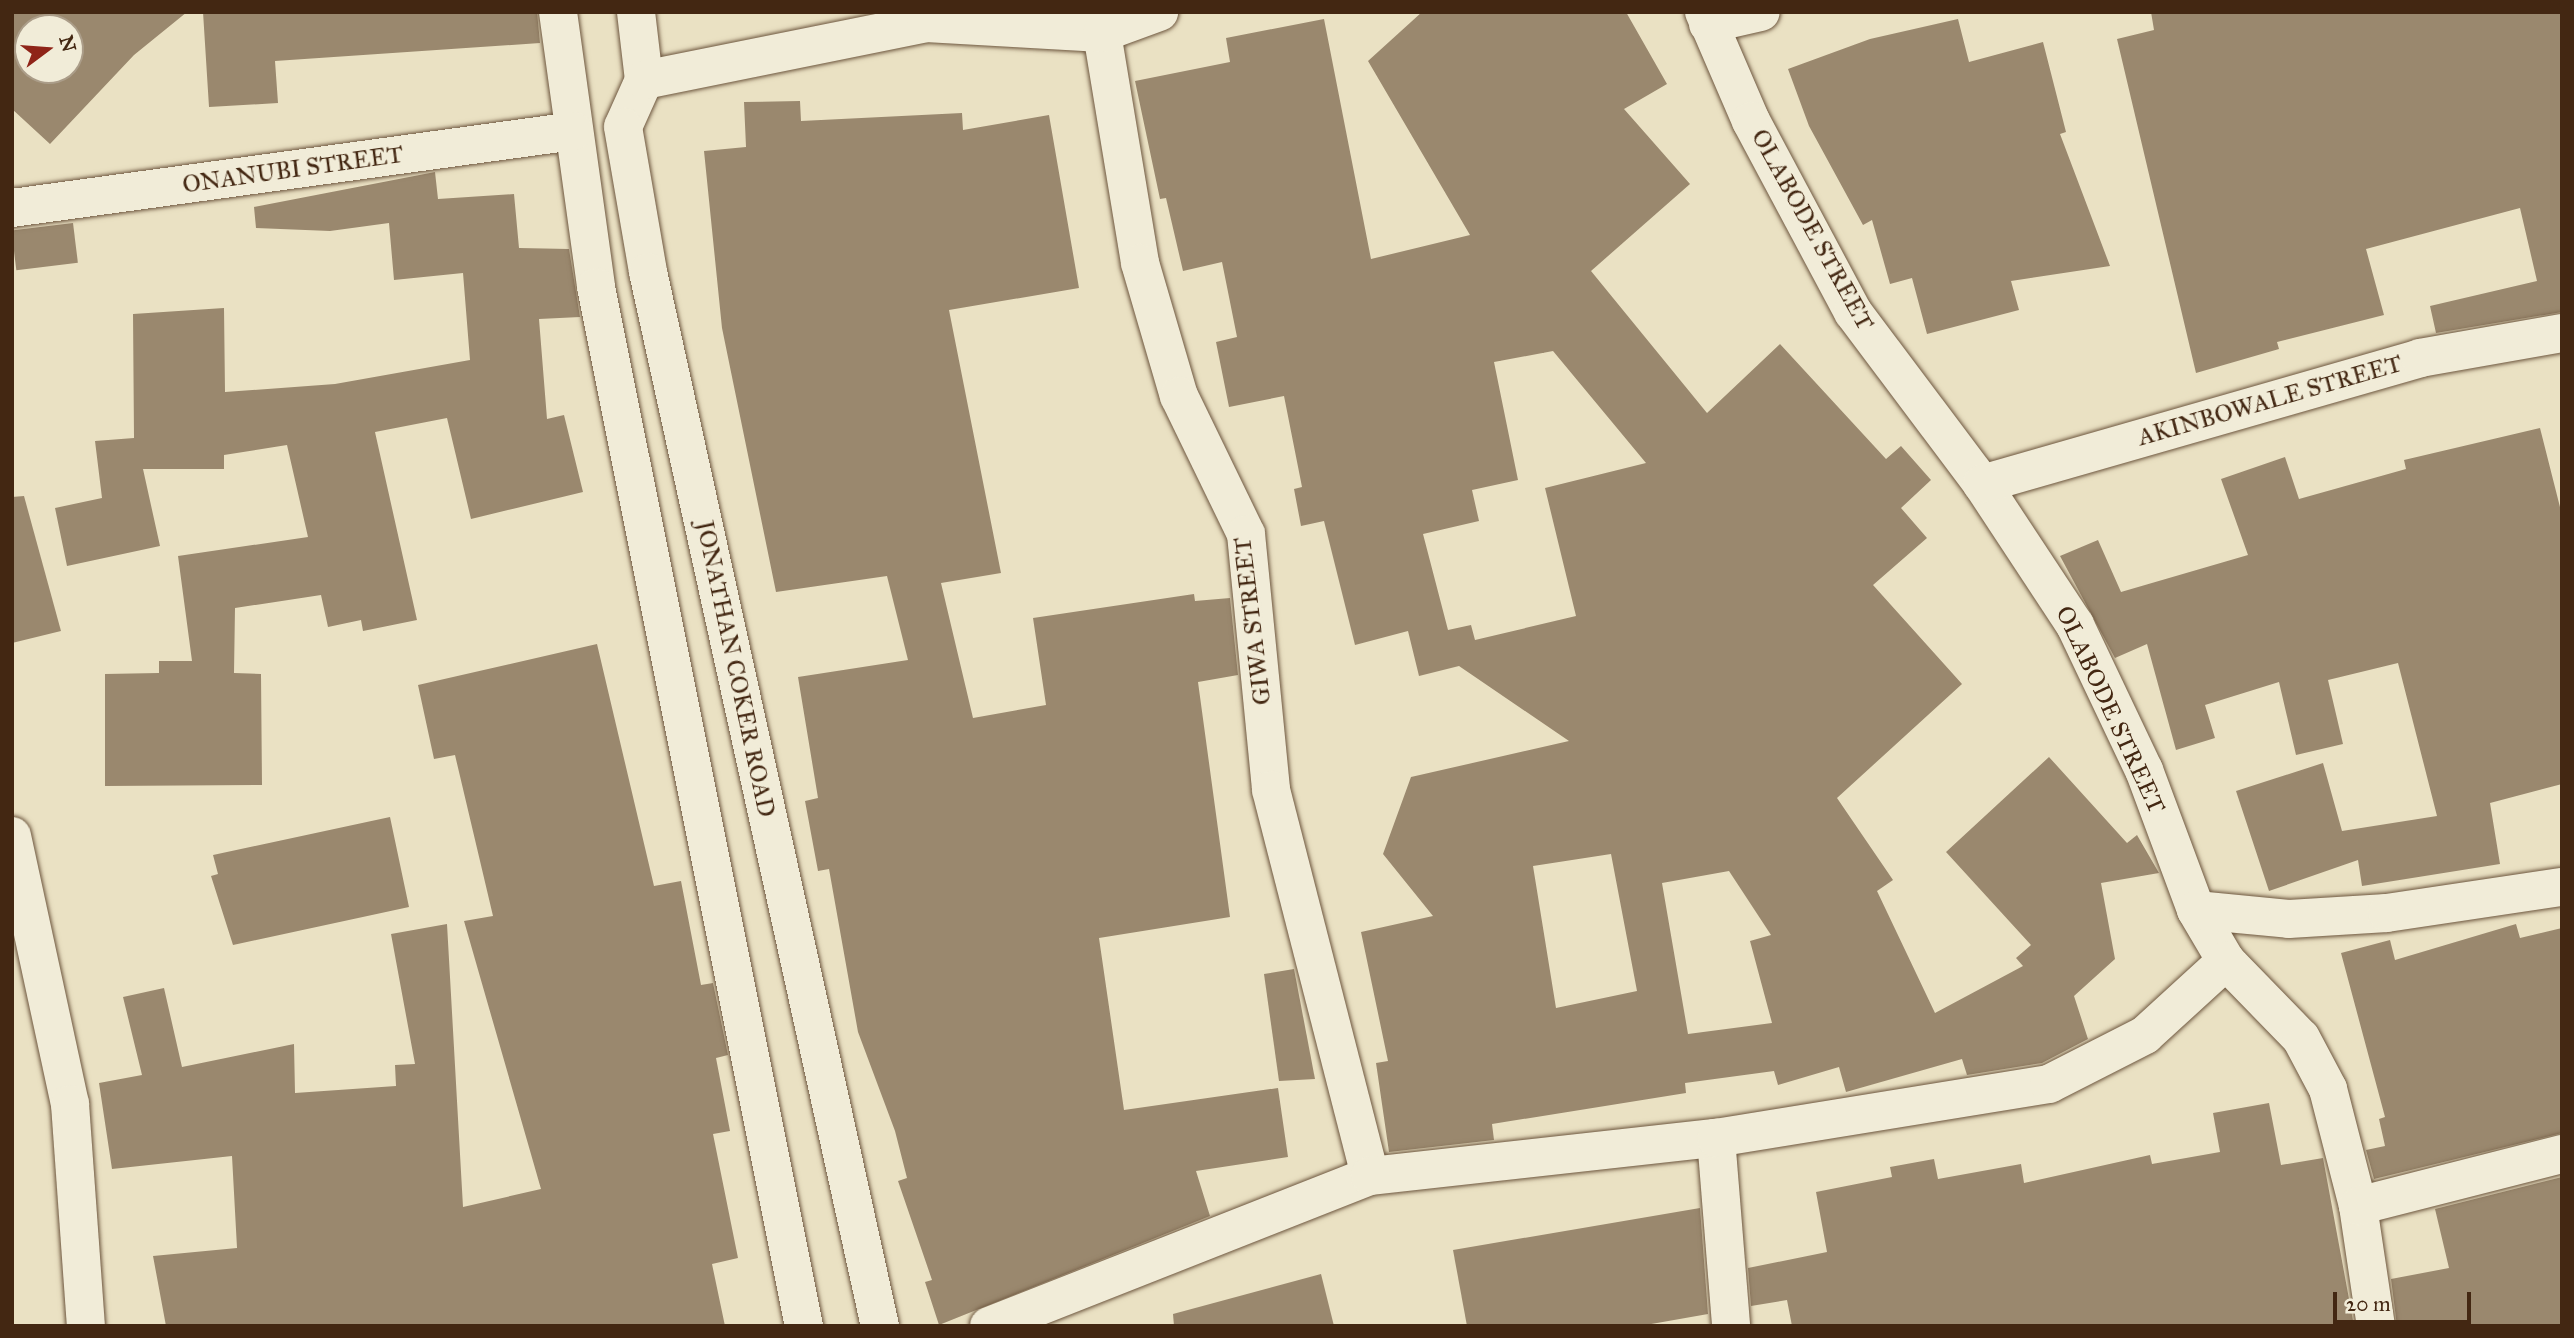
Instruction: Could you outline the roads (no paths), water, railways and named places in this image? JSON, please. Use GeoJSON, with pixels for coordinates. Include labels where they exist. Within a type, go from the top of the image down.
{"type":"FeatureCollection","features":[{"type":"Feature","properties":{"kind":"street"},"geometry":{"type":"LineString","coordinates":[[558,12],[596,287],[804,1326]]}},
{"type":"Feature","properties":{"kind":"street","name":"JONATHAN COKER ROAD"},"geometry":{"type":"LineString","coordinates":[[636,12],[644,80],[624,127],[648,272],[880,1326]]}},
{"type":"Feature","properties":{"kind":"street"},"geometry":{"type":"LineString","coordinates":[[644,80],[926,23],[1102,33],[1159,12]]}},
{"type":"Feature","properties":{"kind":"street"},"geometry":{"type":"LineString","coordinates":[[1706,18],[1761,12]]}},
{"type":"Feature","properties":{"kind":"street","name":"OLABODE STREET"},"geometry":{"type":"LineString","coordinates":[[1706,18],[1853,312],[1982,484],[2075,625],[2144,770],[2196,910],[2226,961],[2301,1038],[2328,1089],[2358,1206],[2376,1326]]}},
{"type":"Feature","properties":{"kind":"street","name":"GIWA STREET"},"geometry":{"type":"LineString","coordinates":[[1102,33],[1140,263],[1179,396],[1246,534],[1271,790],[1370,1176]]}},
{"type":"Feature","properties":{"kind":"street","name":"ONANUBI STREET"},"geometry":{"type":"LineString","coordinates":[[12,208],[574,131]]}},
{"type":"Feature","properties":{"kind":"street","name":"AKINBOWALE STREET"},"geometry":{"type":"LineString","coordinates":[[1982,484],[2420,358],[2562,333]]}},
{"type":"Feature","properties":{"kind":"street"},"geometry":{"type":"LineString","coordinates":[[12,836],[70,1104],[86,1326]]}},
{"type":"Feature","properties":{"kind":"street"},"geometry":{"type":"LineString","coordinates":[[2196,910],[2289,919],[2387,914],[2562,887]]}},
{"type":"Feature","properties":{"kind":"street"},"geometry":{"type":"LineString","coordinates":[[989,1326],[1370,1176],[1716,1138],[2049,1084],[2146,1035],[2226,961]]}},
{"type":"Feature","properties":{"kind":"street"},"geometry":{"type":"LineString","coordinates":[[1716,1138],[1731,1326]]}},
{"type":"Feature","properties":{"kind":"street"},"geometry":{"type":"LineString","coordinates":[[2358,1206],[2562,1154]]}}]}
